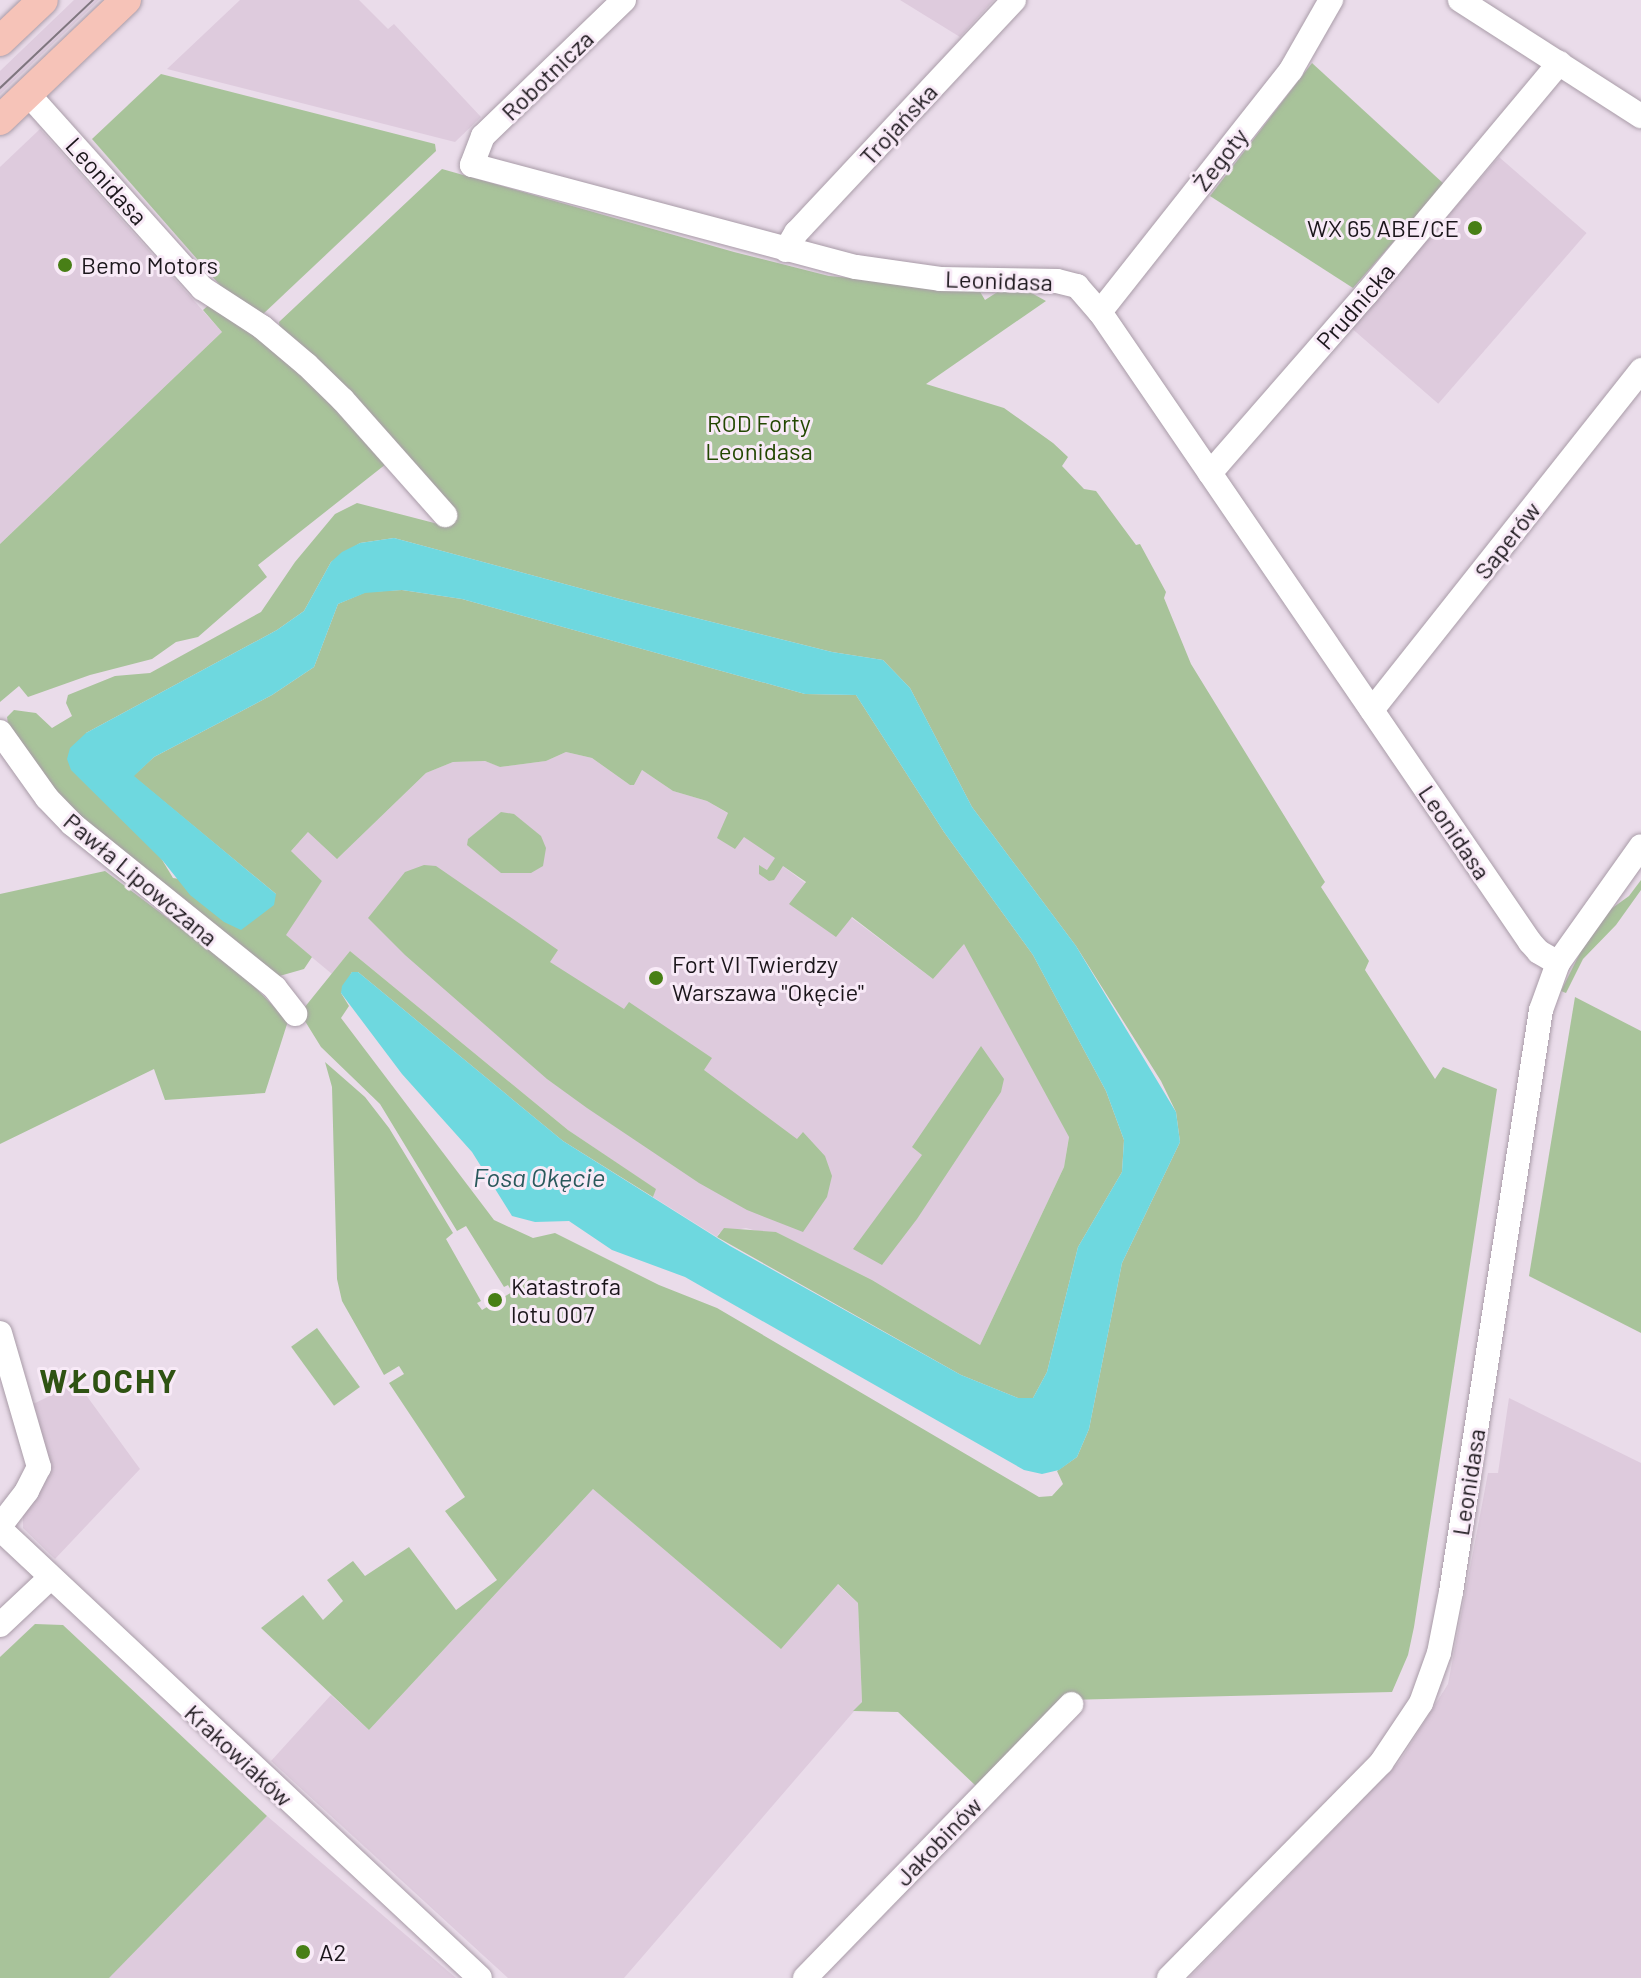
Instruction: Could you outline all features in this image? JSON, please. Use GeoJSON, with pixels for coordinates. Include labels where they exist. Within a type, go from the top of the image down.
{"type":"FeatureCollection","features":[{"type":"Feature","properties":{"kind":"main road"},"geometry":{"type":"LineString","coordinates":[[0,41],[43,0]]}},
{"type":"Feature","properties":{"kind":"main road"},"geometry":{"type":"LineString","coordinates":[[0,120],[126,0]]}},
{"type":"Feature","properties":{"kind":"street","name":"Robotnicza"},"geometry":{"type":"LineString","coordinates":[[474,153],[483,136],[624,0]]}},
{"type":"Feature","properties":{"kind":"street","name":"Trojańska"},"geometry":{"type":"LineString","coordinates":[[786,250],[796,233],[1014,0]]}},
{"type":"Feature","properties":{"kind":"street","name":"Żegoty"},"geometry":{"type":"LineString","coordinates":[[1100,312],[1291,70],[1331,0]]}},
{"type":"Feature","properties":{"kind":"street"},"geometry":{"type":"LineString","coordinates":[[1460,0],[1641,116]]}},
{"type":"Feature","properties":{"kind":"street","name":"Prudnicka"},"geometry":{"type":"LineString","coordinates":[[1210,473],[1367,293],[1559,63]]}},
{"type":"Feature","properties":{"kind":"street","name":"Leonidasa"},"geometry":{"type":"LineString","coordinates":[[28,94],[202,288],[262,327],[343,400],[445,515]]}},
{"type":"Feature","properties":{"kind":"street","name":"Leonidasa"},"geometry":{"type":"LineString","coordinates":[[474,153],[472,165],[786,250],[913,276],[1071,284],[1081,289],[1100,312],[1533,947],[1558,963],[1541,1010],[1531,1064],[1452,1581],[1439,1653],[1428,1688],[1408,1727],[1381,1763],[1169,1978]]}},
{"type":"Feature","properties":{"kind":"street","name":"Saperów"},"geometry":{"type":"LineString","coordinates":[[1372,710],[1641,370]]}},
{"type":"Feature","properties":{"kind":"street","name":"Pawła Lipowczana"},"geometry":{"type":"LineString","coordinates":[[0,732],[47,798],[72,824],[275,988],[295,1014]]}},
{"type":"Feature","properties":{"kind":"street"},"geometry":{"type":"LineString","coordinates":[[1558,963],[1641,846]]}},
{"type":"Feature","properties":{"kind":"street"},"geometry":{"type":"LineString","coordinates":[[0,1333],[39,1467],[27,1491],[0,1527]]}},
{"type":"Feature","properties":{"kind":"street","name":"Krakowiaków"},"geometry":{"type":"LineString","coordinates":[[0,1527],[50,1578],[480,1978]]}},
{"type":"Feature","properties":{"kind":"street"},"geometry":{"type":"LineString","coordinates":[[0,1625],[50,1578]]}},
{"type":"Feature","properties":{"kind":"street","name":"Jakobinów"},"geometry":{"type":"LineString","coordinates":[[805,1978],[1071,1704]]}},
{"type":"Feature","properties":{"kind":"shaded area"},"geometry":{"type":"Polygon","coordinates":[[[74,0],[99,0],[0,94],[0,71],[74,0]]]}},
{"type":"Feature","properties":{"kind":"shaded area"},"geometry":{"type":"Polygon","coordinates":[[[240,0],[359,0],[388,29],[394,24],[481,117],[455,142],[167,69],[240,0]]]}},
{"type":"Feature","properties":{"kind":"shaded area"},"geometry":{"type":"Polygon","coordinates":[[[900,0],[994,0],[960,37],[900,0]]]}},
{"type":"Feature","properties":{"kind":"shaded area"},"geometry":{"type":"Polygon","coordinates":[[[40,129],[222,332],[0,544],[0,167],[40,129]]]}},
{"type":"Feature","properties":{"kind":"shaded area"},"geometry":{"type":"Polygon","coordinates":[[[1499,157],[1587,233],[1438,404],[1351,328],[1499,157]]]}},
{"type":"Feature","properties":{"kind":"shaded area"},"geometry":{"type":"Polygon","coordinates":[[[566,752],[592,758],[630,785],[634,785],[642,770],[673,791],[707,801],[756,830],[784,867],[933,979],[964,943],[1069,1136],[1064,1167],[980,1345],[872,1280],[776,1232],[764,1233],[746,1228],[719,1233],[717,1237],[653,1197],[655,1189],[568,1130],[350,951],[332,974],[285,935],[322,881],[291,851],[309,831],[338,858],[426,773],[453,762],[485,761],[501,767],[546,761],[566,752]]]}},
{"type":"Feature","properties":{"kind":"shaded area"},"geometry":{"type":"Polygon","coordinates":[[[70,1373],[140,1469],[55,1559],[23,1528],[23,1509],[52,1466],[29,1406],[60,1391],[59,1377],[70,1373]]]}},
{"type":"Feature","properties":{"kind":"shaded area"},"geometry":{"type":"Polygon","coordinates":[[[1509,1398],[1641,1463],[1641,1978],[1189,1978],[1400,1761],[1448,1684],[1488,1473],[1498,1473],[1509,1398]]]}},
{"type":"Feature","properties":{"kind":"shaded area"},"geometry":{"type":"Polygon","coordinates":[[[593,1489],[780,1648],[837,1584],[858,1603],[862,1702],[624,1978],[508,1978],[271,1761],[331,1695],[369,1730],[593,1489]]]}},
{"type":"Feature","properties":{"kind":"shaded area"},"geometry":{"type":"Polygon","coordinates":[[[267,1816],[456,1978],[105,1978],[267,1816]]]}},
{"type":"Feature","properties":{"kind":"green space"},"geometry":{"type":"Polygon","coordinates":[[[1312,63],[1444,184],[1353,288],[1210,196],[1312,63]]]}},
{"type":"Feature","properties":{"kind":"green space"},"geometry":{"type":"Polygon","coordinates":[[[161,74],[435,144],[436,151],[262,315],[225,291],[92,139],[161,74]]]}},
{"type":"Feature","properties":{"kind":"green space","name":"ROD Forty Leonidasa"},"geometry":{"type":"Polygon","coordinates":[[[442,169],[829,276],[979,290],[985,300],[999,291],[1026,290],[1046,301],[926,384],[1004,408],[1053,443],[1068,457],[1062,466],[1084,489],[1096,491],[1136,545],[1140,544],[1166,592],[1164,598],[1191,664],[1325,882],[1321,887],[1369,961],[1365,970],[1435,1079],[1443,1067],[1497,1089],[1414,1627],[1408,1655],[1392,1692],[1065,1700],[976,1786],[898,1712],[853,1711],[862,1702],[858,1603],[838,1584],[781,1649],[593,1489],[369,1730],[261,1628],[303,1595],[323,1620],[343,1601],[327,1580],[353,1561],[365,1576],[409,1547],[456,1610],[497,1580],[445,1511],[465,1497],[389,1383],[404,1374],[399,1366],[384,1375],[342,1301],[337,1279],[332,1087],[325,1062],[365,1097],[389,1128],[453,1233],[446,1239],[481,1301],[477,1303],[482,1310],[512,1292],[508,1285],[504,1287],[466,1226],[457,1231],[380,1104],[321,1047],[300,1013],[350,951],[568,1130],[656,1189],[653,1197],[563,1141],[358,972],[352,972],[341,993],[349,1006],[341,1018],[494,1220],[533,1238],[555,1233],[659,1285],[717,1308],[1039,1497],[1052,1496],[1063,1484],[1057,1471],[1077,1457],[1089,1429],[1122,1263],[1180,1142],[1176,1112],[1161,1081],[1076,946],[972,807],[910,688],[883,660],[832,652],[394,538],[360,543],[331,562],[304,611],[277,630],[86,733],[173,878],[276,894],[133,776],[154,757],[272,695],[314,667],[338,604],[366,592],[402,590],[462,599],[805,694],[856,695],[944,832],[1033,955],[1106,1091],[1124,1140],[1122,1172],[1078,1247],[1047,1372],[1033,1398],[1018,1398],[961,1375],[717,1237],[724,1228],[776,1232],[872,1280],[980,1345],[1064,1167],[1069,1137],[964,944],[933,979],[852,917],[836,937],[789,904],[806,882],[783,866],[774,880],[769,881],[759,874],[759,865],[767,870],[775,858],[744,837],[735,849],[717,838],[728,813],[707,801],[673,791],[642,770],[634,785],[630,785],[592,758],[566,752],[546,761],[500,767],[485,761],[453,762],[426,773],[337,859],[308,832],[291,851],[322,881],[286,935],[312,957],[304,969],[276,977],[95,833],[51,787],[8,724],[7,717],[14,710],[36,713],[52,728],[72,716],[66,703],[68,695],[115,676],[150,673],[261,612],[295,562],[335,514],[357,503],[442,525],[280,330],[279,322],[442,169]]]}},
{"type":"Feature","properties":{"kind":"green space"},"geometry":{"type":"Polygon","coordinates":[[[211,303],[262,335],[328,397],[386,464],[258,565],[267,577],[198,637],[176,642],[152,659],[90,675],[28,697],[19,686],[0,702],[0,544],[222,332],[203,310],[211,303]]]}},
{"type":"Feature","properties":{"kind":"green space"},"geometry":{"type":"Polygon","coordinates":[[[501,812],[514,814],[541,836],[546,848],[543,866],[531,873],[501,873],[467,845],[468,839],[501,812]]]}},
{"type":"Feature","properties":{"kind":"green space"},"geometry":{"type":"Polygon","coordinates":[[[424,865],[436,866],[558,950],[550,962],[624,1009],[629,1002],[712,1058],[704,1070],[797,1139],[803,1132],[825,1156],[832,1176],[827,1197],[803,1232],[747,1210],[699,1183],[587,1108],[547,1079],[405,955],[368,918],[405,872],[424,865]]]}},
{"type":"Feature","properties":{"kind":"green space"},"geometry":{"type":"Polygon","coordinates":[[[105,871],[243,975],[288,1021],[265,1093],[165,1100],[154,1069],[0,1144],[0,894],[105,871]]]}},
{"type":"Feature","properties":{"kind":"green space"},"geometry":{"type":"Polygon","coordinates":[[[1641,880],[1641,890],[1616,925],[1583,959],[1566,993],[1561,991],[1581,951],[1611,909],[1629,896],[1641,880]]]}},
{"type":"Feature","properties":{"kind":"green space"},"geometry":{"type":"Polygon","coordinates":[[[1575,997],[1641,1031],[1641,1333],[1529,1276],[1575,997]]]}},
{"type":"Feature","properties":{"kind":"green space"},"geometry":{"type":"Polygon","coordinates":[[[981,1046],[1004,1079],[1001,1092],[917,1219],[882,1265],[853,1249],[922,1155],[912,1147],[981,1046]]]}},
{"type":"Feature","properties":{"kind":"green space"},"geometry":{"type":"Polygon","coordinates":[[[317,1328],[360,1387],[334,1406],[291,1347],[317,1328]]]}},
{"type":"Feature","properties":{"kind":"green space"},"geometry":{"type":"Polygon","coordinates":[[[35,1624],[63,1625],[267,1816],[109,1978],[0,1978],[0,1657],[35,1624]]]}},
{"type":"Feature","properties":{"kind":"water","name":"Fosa Okęcie"},"geometry":{"type":"Polygon","coordinates":[[[394,538],[832,652],[883,660],[910,688],[972,807],[1076,946],[1176,1112],[1180,1142],[1122,1263],[1089,1429],[1077,1457],[1059,1470],[1042,1474],[1024,1470],[685,1277],[612,1250],[569,1221],[535,1222],[512,1216],[472,1152],[402,1074],[341,993],[352,972],[358,972],[563,1141],[730,1246],[961,1375],[1018,1398],[1033,1398],[1047,1372],[1078,1247],[1122,1172],[1124,1140],[1106,1091],[1033,955],[944,832],[856,695],[805,694],[462,599],[402,590],[365,593],[338,604],[314,667],[272,695],[154,757],[134,776],[276,894],[274,905],[241,930],[224,922],[190,895],[163,861],[71,770],[67,759],[70,748],[86,733],[277,630],[304,611],[331,562],[342,552],[360,543],[394,538]]]}},
{"type":"Feature","properties":{"kind":"tram line"},"geometry":{"type":"LineString","coordinates":[[0,88],[93,0]]}},
{"type":"Feature","properties":{"kind":"place","name":"WX 65 ABE/CE"},"geometry":{"type":"Point","coordinates":[1475,228]}},
{"type":"Feature","properties":{"kind":"place","name":"Bemo Motors"},"geometry":{"type":"Point","coordinates":[65,265]}},
{"type":"Feature","properties":{"kind":"place","name":"Fort VI Twierdzy Warszawa \"Okęcie\""},"geometry":{"type":"Point","coordinates":[656,978]}},
{"type":"Feature","properties":{"kind":"place","name":"Katastrofa lotu 007"},"geometry":{"type":"Point","coordinates":[495,1300]}},
{"type":"Feature","properties":{"kind":"place","name":"A2"},"geometry":{"type":"Point","coordinates":[303,1952]}},
{"type":"Feature","properties":{"kind":"district","name":"WŁOCHY"},"geometry":{"type":"Point","coordinates":[109,1380]}}]}
